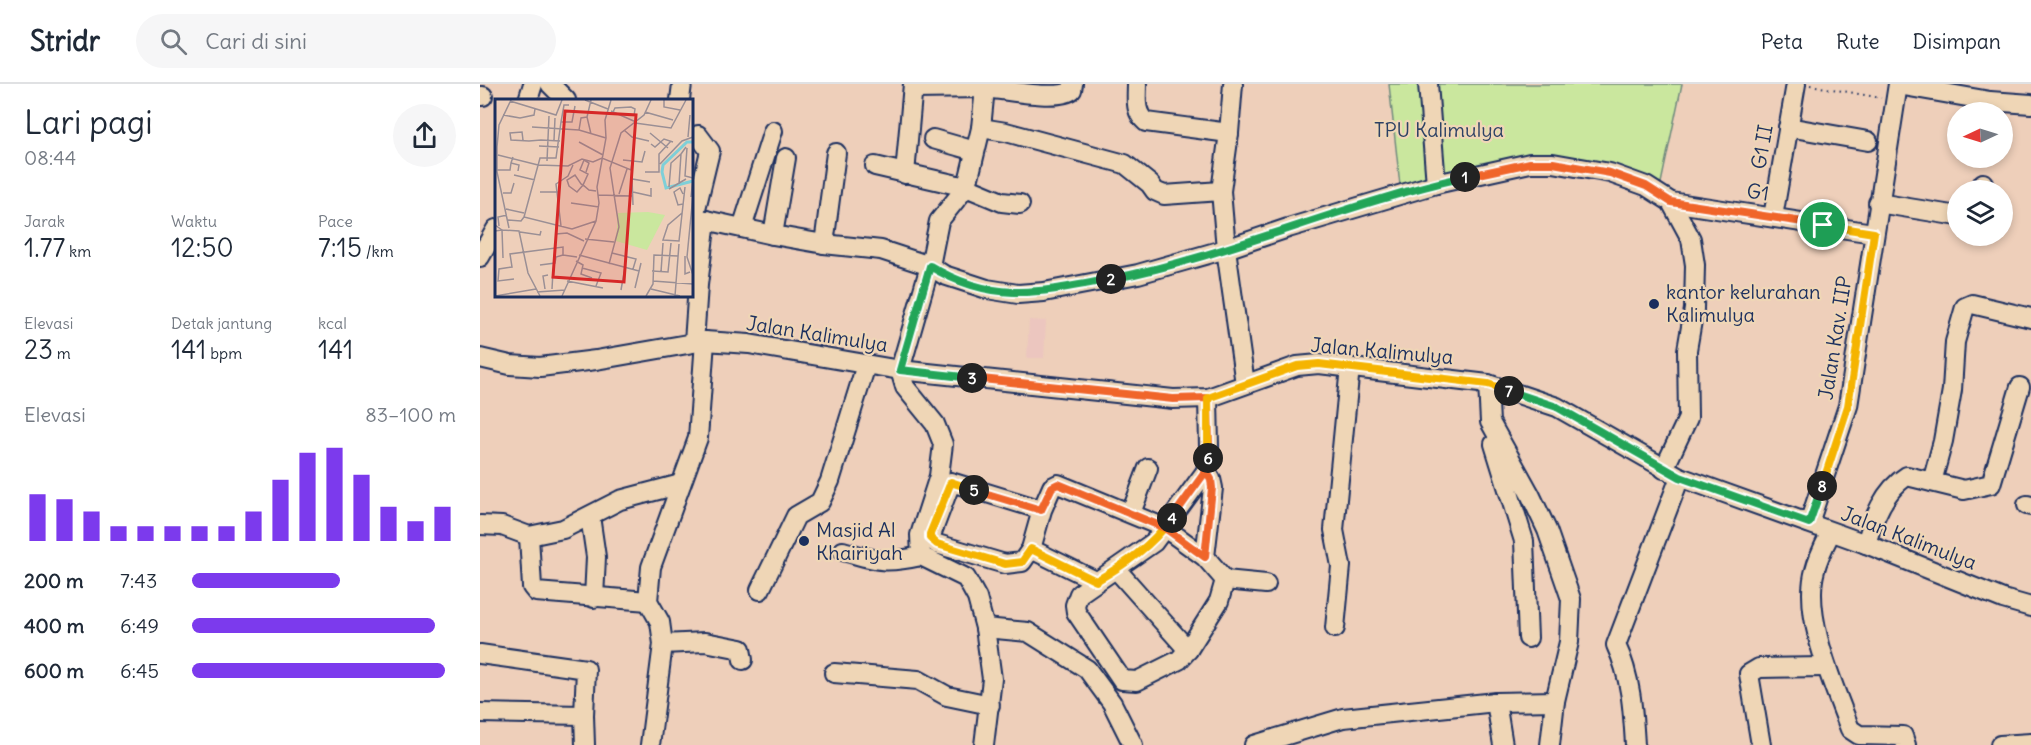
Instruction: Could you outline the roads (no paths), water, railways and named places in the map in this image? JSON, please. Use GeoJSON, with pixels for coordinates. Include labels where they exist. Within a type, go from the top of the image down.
{"type":"FeatureCollection","features":[{"type":"Feature","properties":{"kind":"street"},"geometry":{"type":"LineString","coordinates":[[528,99],[533,84]]}},
{"type":"Feature","properties":{"kind":"street"},"geometry":{"type":"LineString","coordinates":[[550,84],[565,99]]}},
{"type":"Feature","properties":{"kind":"street"},"geometry":{"type":"LineString","coordinates":[[680,99],[682,84]]}},
{"type":"Feature","properties":{"kind":"street"},"geometry":{"type":"LineString","coordinates":[[905,174],[913,86],[985,88],[1057,95],[1070,92],[1073,84]]}},
{"type":"Feature","properties":{"kind":"street"},"geometry":{"type":"LineString","coordinates":[[1137,84],[1137,110],[1146,122],[1229,133]]}},
{"type":"Feature","properties":{"kind":"street"},"geometry":{"type":"LineString","coordinates":[[1233,84],[1221,191],[1226,249],[1245,384]]}},
{"type":"Feature","properties":{"kind":"street"},"geometry":{"type":"LineString","coordinates":[[1428,84],[1436,184]]}},
{"type":"Feature","properties":{"kind":"street","name":"G1 II"},"geometry":{"type":"LineString","coordinates":[[1773,217],[1796,84]]}},
{"type":"Feature","properties":{"kind":"street"},"geometry":{"type":"LineString","coordinates":[[921,556],[920,535],[939,476],[943,444],[935,424],[905,387],[900,370],[930,266],[939,221],[966,187],[981,128],[985,88]]}},
{"type":"Feature","properties":{"kind":"street"},"geometry":{"type":"LineString","coordinates":[[1897,90],[2031,104]]}},
{"type":"Feature","properties":{"kind":"street","name":"Jalan Kav. IIP"},"geometry":{"type":"LineString","coordinates":[[1809,523],[1848,406],[1897,90]]}},
{"type":"Feature","properties":{"kind":"street"},"geometry":{"type":"LineString","coordinates":[[1788,127],[1868,141]]}},
{"type":"Feature","properties":{"kind":"street"},"geometry":{"type":"LineString","coordinates":[[981,128],[1006,132],[1125,164],[1155,191],[1164,195],[1221,191]]}},
{"type":"Feature","properties":{"kind":"street"},"geometry":{"type":"LineString","coordinates":[[742,228],[772,131]]}},
{"type":"Feature","properties":{"kind":"street"},"geometry":{"type":"LineString","coordinates":[[650,745],[663,644],[660,621],[648,601],[651,567],[698,438],[697,218],[710,151],[698,135]]}},
{"type":"Feature","properties":{"kind":"street"},"geometry":{"type":"LineString","coordinates":[[933,139],[975,151]]}},
{"type":"Feature","properties":{"kind":"street"},"geometry":{"type":"LineString","coordinates":[[824,244],[836,153]]}},
{"type":"Feature","properties":{"kind":"street"},"geometry":{"type":"LineString","coordinates":[[773,235],[786,158]]}},
{"type":"Feature","properties":{"kind":"street"},"geometry":{"type":"LineString","coordinates":[[697,218],[824,244],[881,250],[930,266],[945,275],[987,289],[1018,294],[1044,292],[1138,274],[1436,184],[1530,163],[1553,163],[1610,173],[1646,186],[1671,202],[1691,239],[1695,265],[1694,298],[1687,351],[1688,418],[1616,645],[1624,662],[1629,683],[1635,745]]}},
{"type":"Feature","properties":{"kind":"street"},"geometry":{"type":"LineString","coordinates":[[875,166],[966,187],[1002,202],[1020,204]]}},
{"type":"Feature","properties":{"kind":"street","name":"G1"},"geometry":{"type":"LineString","coordinates":[[1671,202],[1874,233]]}},
{"type":"Feature","properties":{"kind":"street"},"geometry":{"type":"LineString","coordinates":[[1878,203],[1947,214]]}},
{"type":"Feature","properties":{"kind":"street"},"geometry":{"type":"LineString","coordinates":[[480,257],[495,232]]}},
{"type":"Feature","properties":{"kind":"street"},"geometry":{"type":"LineString","coordinates":[[1932,482],[1943,441],[1952,390],[1956,342],[1965,307],[1972,304],[2031,318]]}},
{"type":"Feature","properties":{"kind":"street","name":"Jalan Kalimulya"},"geometry":{"type":"LineString","coordinates":[[480,358],[510,365],[540,367],[596,360],[699,341],[749,344],[900,370],[1173,399],[1208,398],[1297,366],[1319,364],[1488,384],[1557,407],[1672,473],[1866,544],[2003,599],[2031,607]]}},
{"type":"Feature","properties":{"kind":"street"},"geometry":{"type":"LineString","coordinates":[[760,590],[796,516],[820,502],[830,481],[866,365]]}},
{"type":"Feature","properties":{"kind":"street"},"geometry":{"type":"LineString","coordinates":[[1335,628],[1341,566],[1334,530],[1350,367]]}},
{"type":"Feature","properties":{"kind":"street"},"geometry":{"type":"LineString","coordinates":[[1488,384],[1494,445],[1524,541],[1528,638]]}},
{"type":"Feature","properties":{"kind":"street"},"geometry":{"type":"LineString","coordinates":[[1866,544],[1880,506],[1900,481],[1907,476],[1964,490],[1991,484],[2020,387]]}},
{"type":"Feature","properties":{"kind":"street"},"geometry":{"type":"LineString","coordinates":[[1208,398],[1209,447],[1206,471],[1154,542],[1079,594],[1075,604],[1076,612],[1122,680],[1137,681],[1179,660],[1188,650],[1219,601],[1225,580]]}},
{"type":"Feature","properties":{"kind":"street"},"geometry":{"type":"LineString","coordinates":[[1490,422],[1547,530],[1572,599],[1569,642],[1555,701],[1550,745]]}},
{"type":"Feature","properties":{"kind":"street"},"geometry":{"type":"LineString","coordinates":[[1131,513],[1148,468]]}},
{"type":"Feature","properties":{"kind":"street"},"geometry":{"type":"LineString","coordinates":[[1205,557],[1212,488],[1211,479],[1206,471]]}},
{"type":"Feature","properties":{"kind":"street"},"geometry":{"type":"LineString","coordinates":[[1041,510],[951,482],[930,538],[937,544],[1005,564],[1022,562],[1031,549],[1041,510],[1052,487],[1058,484],[1165,528],[1205,557],[1225,580],[1266,584]]}},
{"type":"Feature","properties":{"kind":"street"},"geometry":{"type":"LineString","coordinates":[[480,525],[502,526],[529,536],[563,529],[620,500],[681,484]]}},
{"type":"Feature","properties":{"kind":"street"},"geometry":{"type":"LineString","coordinates":[[590,516],[596,557],[594,598]]}},
{"type":"Feature","properties":{"kind":"street"},"geometry":{"type":"LineString","coordinates":[[1831,532],[1814,571],[1811,602],[1826,667],[1850,729],[1859,735],[1903,736],[1906,745]]}},
{"type":"Feature","properties":{"kind":"street"},"geometry":{"type":"LineString","coordinates":[[529,536],[532,587],[536,592],[648,601]]}},
{"type":"Feature","properties":{"kind":"street"},"geometry":{"type":"LineString","coordinates":[[1031,549],[1096,581]]}},
{"type":"Feature","properties":{"kind":"street"},"geometry":{"type":"LineString","coordinates":[[843,551],[888,562],[921,556],[966,578],[977,598],[985,628],[992,679],[984,745]]}},
{"type":"Feature","properties":{"kind":"street"},"geometry":{"type":"LineString","coordinates":[[1116,569],[1188,650]]}},
{"type":"Feature","properties":{"kind":"street"},"geometry":{"type":"LineString","coordinates":[[985,628],[1028,632],[1087,669],[1112,703],[1133,745]]}},
{"type":"Feature","properties":{"kind":"street"},"geometry":{"type":"LineString","coordinates":[[663,644],[705,642],[741,649],[743,660]]}},
{"type":"Feature","properties":{"kind":"street"},"geometry":{"type":"LineString","coordinates":[[480,654],[586,669],[585,745]]}},
{"type":"Feature","properties":{"kind":"street"},"geometry":{"type":"LineString","coordinates":[[1761,745],[1749,674],[1759,668],[1826,667]]}},
{"type":"Feature","properties":{"kind":"street"},"geometry":{"type":"LineString","coordinates":[[834,673],[918,680],[946,696],[990,705]]}},
{"type":"Feature","properties":{"kind":"street"},"geometry":{"type":"LineString","coordinates":[[1254,745],[1343,718],[1496,702],[1555,701]]}},
{"type":"Feature","properties":{"kind":"street"},"geometry":{"type":"LineString","coordinates":[[1496,702],[1503,745]]}},
{"type":"Feature","properties":{"kind":"street"},"geometry":{"type":"LineString","coordinates":[[480,713],[584,715]]}},
{"type":"Feature","properties":{"kind":"street"},"geometry":{"type":"LineString","coordinates":[[2000,745],[2031,743]]}},
{"type":"Feature","properties":{"kind":"place","name":"kantor kelurahan Kalimulya"},"geometry":{"type":"Point","coordinates":[1654,304]}},
{"type":"Feature","properties":{"kind":"place","name":"Masjid Al Khairiyah"},"geometry":{"type":"Point","coordinates":[804,541]}},
{"type":"Feature","properties":{"kind":"park label","name":"TPU Kalimulya"},"geometry":{"type":"Point","coordinates":[1439,130]}}]}
